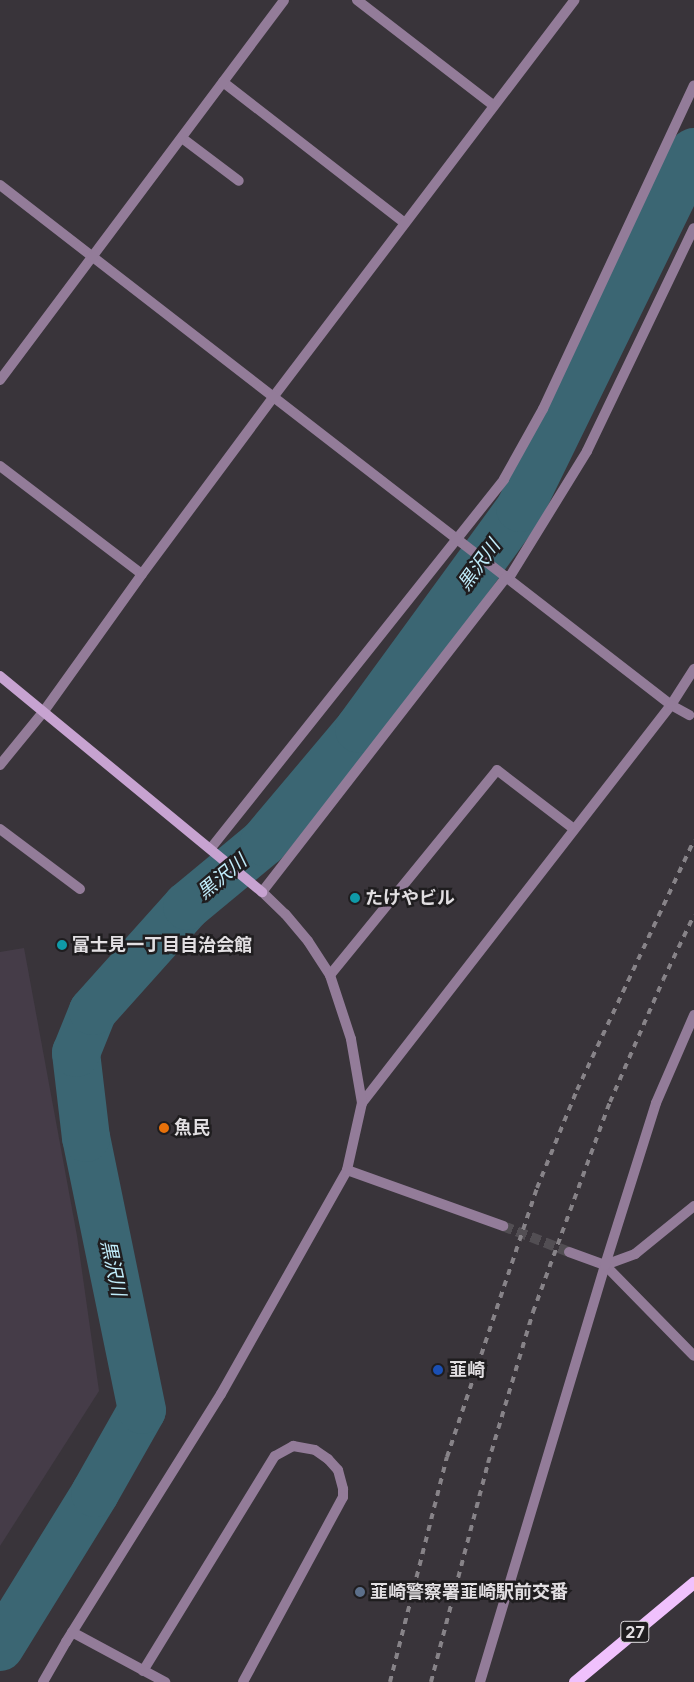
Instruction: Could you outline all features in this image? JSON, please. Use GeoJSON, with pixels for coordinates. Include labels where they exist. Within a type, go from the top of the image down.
{"type":"FeatureCollection","features":[{"type":"Feature","properties":{"kind":"main road","name":"27"},"geometry":{"type":"LineString","coordinates":[[575,1682],[694,1582]]}},
{"type":"Feature","properties":{"kind":"street"},"geometry":{"type":"LineString","coordinates":[[0,380],[284,0]]}},
{"type":"Feature","properties":{"kind":"street"},"geometry":{"type":"LineString","coordinates":[[357,0],[494,106]]}},
{"type":"Feature","properties":{"kind":"street"},"geometry":{"type":"LineString","coordinates":[[0,765],[44,711],[142,574],[274,396],[575,0]]}},
{"type":"Feature","properties":{"kind":"street"},"geometry":{"type":"LineString","coordinates":[[223,82],[406,223]]}},
{"type":"Feature","properties":{"kind":"street"},"geometry":{"type":"LineString","coordinates":[[211,848],[504,479],[543,409],[694,85]]}},
{"type":"Feature","properties":{"kind":"street"},"geometry":{"type":"LineString","coordinates":[[182,138],[239,181]]}},
{"type":"Feature","properties":{"kind":"street"},"geometry":{"type":"LineString","coordinates":[[0,185],[671,705],[689,716]]}},
{"type":"Feature","properties":{"kind":"street"},"geometry":{"type":"LineString","coordinates":[[262,892],[508,577],[587,450],[694,228]]}},
{"type":"Feature","properties":{"kind":"street"},"geometry":{"type":"LineString","coordinates":[[0,466],[142,574]]}},
{"type":"Feature","properties":{"kind":"street"},"geometry":{"type":"LineString","coordinates":[[362,1104],[671,705],[694,669]]}},
{"type":"Feature","properties":{"kind":"street"},"geometry":{"type":"LineString","coordinates":[[0,676],[211,848],[285,914],[308,941],[330,974],[351,1039],[362,1104],[347,1170],[221,1394],[72,1632],[43,1682]]}},
{"type":"Feature","properties":{"kind":"street"},"geometry":{"type":"LineString","coordinates":[[330,974],[497,770],[574,829]]}},
{"type":"Feature","properties":{"kind":"street"},"geometry":{"type":"LineString","coordinates":[[0,828],[80,889]]}},
{"type":"Feature","properties":{"kind":"street"},"geometry":{"type":"LineString","coordinates":[[480,1682],[605,1265],[656,1103],[694,1015]]}},
{"type":"Feature","properties":{"kind":"street"},"geometry":{"type":"LineString","coordinates":[[347,1170],[503,1226]]}},
{"type":"Feature","properties":{"kind":"street"},"geometry":{"type":"LineString","coordinates":[[605,1265],[634,1254],[694,1206]]}},
{"type":"Feature","properties":{"kind":"street"},"geometry":{"type":"LineString","coordinates":[[570,1252],[605,1265],[694,1356]]}},
{"type":"Feature","properties":{"kind":"street"},"geometry":{"type":"LineString","coordinates":[[143,1671],[275,1456],[293,1446],[315,1450],[328,1459],[338,1470],[344,1489],[343,1497],[242,1682]]}},
{"type":"Feature","properties":{"kind":"street"},"geometry":{"type":"LineString","coordinates":[[72,1632],[166,1682]]}},
{"type":"Feature","properties":{"kind":"shaded area"},"geometry":{"type":"Polygon","coordinates":[[[24,948],[77,1236],[99,1391],[0,1546],[0,952],[24,948]]]}},
{"type":"Feature","properties":{"kind":"waterway","name":"黒沢川"},"geometry":{"type":"LineString","coordinates":[[0,1647],[95,1493],[142,1410],[86,1138],[76,1053],[93,1011],[187,906],[264,842],[359,729],[520,508],[694,152]]}},
{"type":"Feature","properties":{"kind":"tunnel"},"geometry":{"type":"LineString","coordinates":[[503,1226],[569,1252]]}},
{"type":"Feature","properties":{"kind":"railway"},"geometry":{"type":"LineString","coordinates":[[390,1682],[447,1457],[537,1188],[577,1090],[694,840]]}},
{"type":"Feature","properties":{"kind":"railway"},"geometry":{"type":"LineString","coordinates":[[431,1682],[488,1463],[533,1312],[610,1102],[663,980],[694,915]]}},
{"type":"Feature","properties":{"kind":"place","name":"たけやビル"},"geometry":{"type":"Point","coordinates":[355,898]}},
{"type":"Feature","properties":{"kind":"place","name":"富士見一丁目自治会館"},"geometry":{"type":"Point","coordinates":[62,945]}},
{"type":"Feature","properties":{"kind":"place","name":"魚民"},"geometry":{"type":"Point","coordinates":[164,1128]}},
{"type":"Feature","properties":{"kind":"place","name":"韮崎"},"geometry":{"type":"Point","coordinates":[438,1370]}},
{"type":"Feature","properties":{"kind":"place","name":"韮崎警察署韮崎駅前交番"},"geometry":{"type":"Point","coordinates":[360,1592]}}]}
